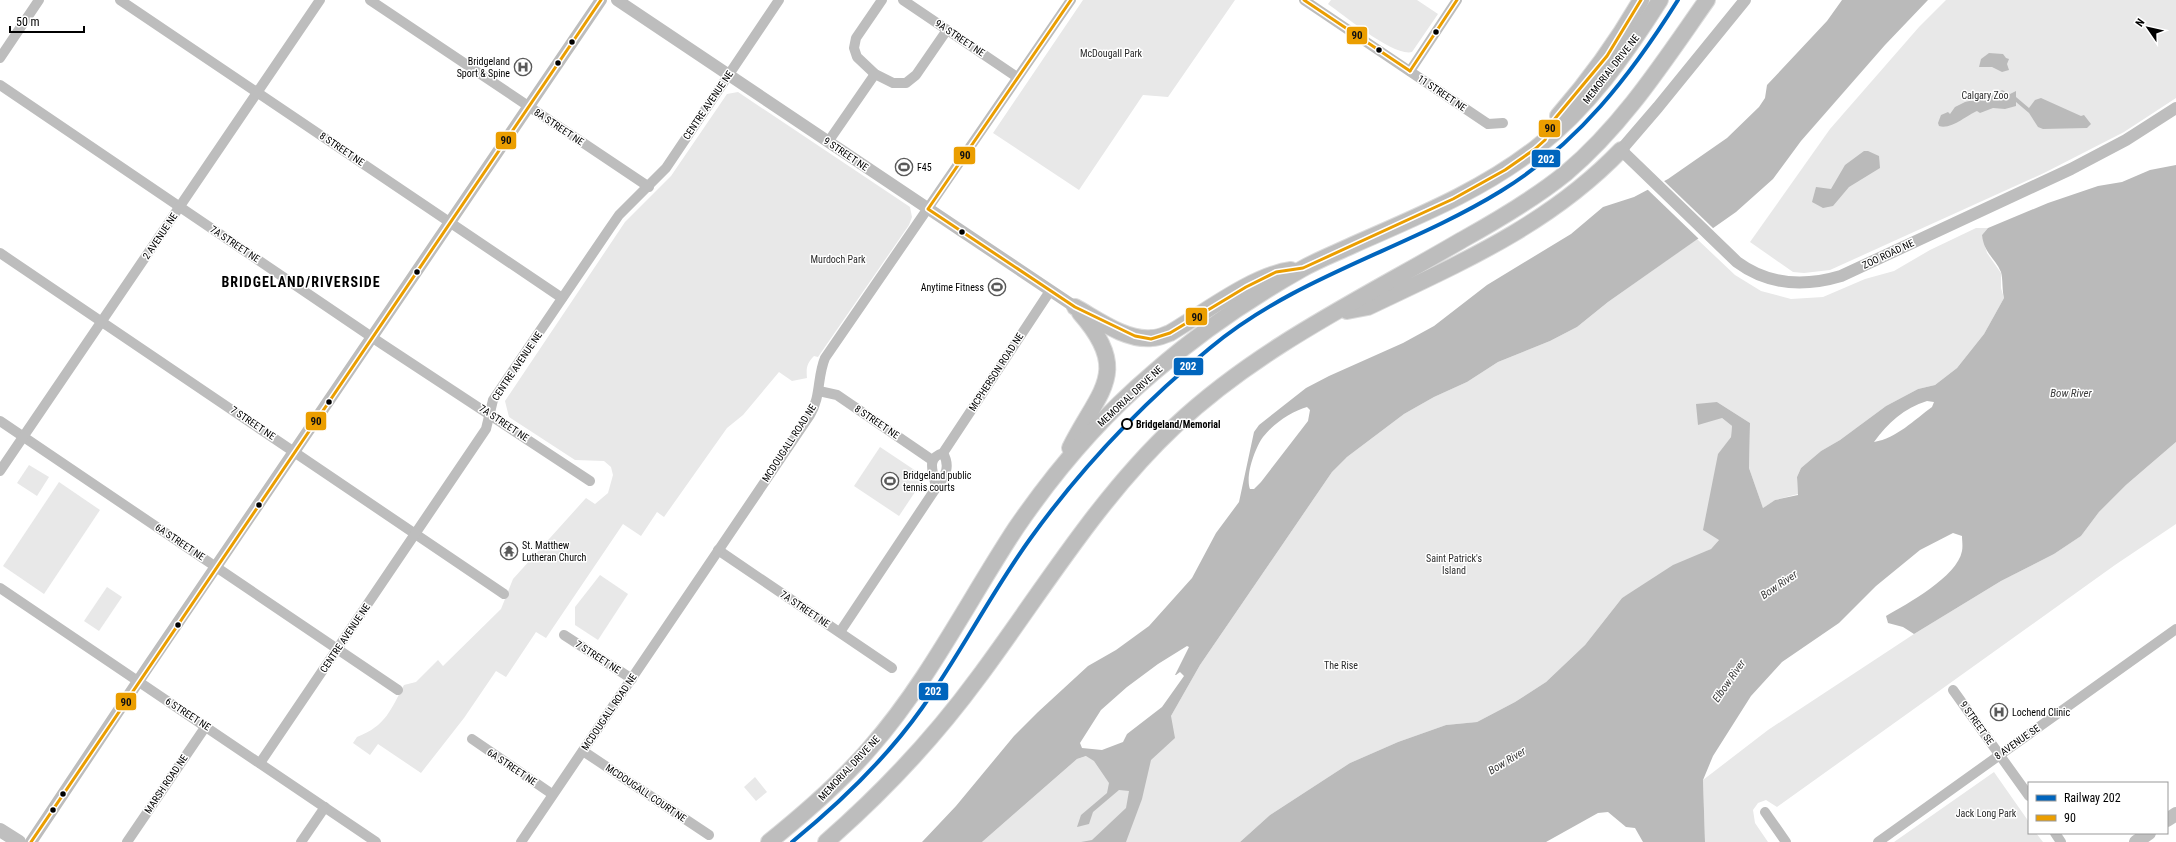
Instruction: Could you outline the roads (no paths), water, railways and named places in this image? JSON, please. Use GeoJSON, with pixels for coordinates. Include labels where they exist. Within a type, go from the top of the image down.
{"type":"FeatureCollection","features":[{"type":"Feature","properties":{"kind":"highway"},"geometry":{"type":"LineString","coordinates":[[1545,140],[1553,121],[1589,80],[1607,56],[1641,0]]}},
{"type":"Feature","properties":{"kind":"highway","name":"MEMORIAL DRIVE NE"},"geometry":{"type":"LineString","coordinates":[[769,842],[802,816],[871,747],[938,654],[1017,528],[1057,472],[1115,407],[1153,373],[1228,314],[1303,268],[1453,199],[1506,170],[1545,140],[1574,113],[1604,81],[1635,39],[1660,0]]}},
{"type":"Feature","properties":{"kind":"highway"},"geometry":{"type":"LineString","coordinates":[[826,842],[880,791],[927,742],[977,680],[1070,546],[1105,501],[1141,459],[1177,424],[1216,390],[1262,358],[1334,314],[1520,206],[1565,174],[1604,139],[1647,87],[1707,0]]}},
{"type":"Feature","properties":{"kind":"highway"},"geometry":{"type":"LineString","coordinates":[[1334,314],[1368,307],[1499,243],[1568,199],[1621,150]]}},
{"type":"Feature","properties":{"kind":"highway"},"geometry":{"type":"LineString","coordinates":[[1075,307],[1135,336],[1158,337],[1170,333],[1246,287],[1276,272],[1303,268]]}},
{"type":"Feature","properties":{"kind":"highway"},"geometry":{"type":"LineString","coordinates":[[1057,472],[1081,425],[1097,401],[1107,379],[1108,359],[1104,345],[1091,325],[1075,307]]}},
{"type":"Feature","properties":{"kind":"main road"},"geometry":{"type":"LineString","coordinates":[[0,830],[19,842]]}},
{"type":"Feature","properties":{"kind":"main road"},"geometry":{"type":"LineString","coordinates":[[2136,842],[2148,834]]}},
{"type":"Feature","properties":{"kind":"street"},"geometry":{"type":"LineString","coordinates":[[0,58],[39,0]]}},
{"type":"Feature","properties":{"kind":"street","name":"8 STREET NE"},"geometry":{"type":"LineString","coordinates":[[120,0],[562,298]]}},
{"type":"Feature","properties":{"kind":"street","name":"2 AVENUE NE"},"geometry":{"type":"LineString","coordinates":[[0,471],[320,0]]}},
{"type":"Feature","properties":{"kind":"street","name":"8A STREET NE"},"geometry":{"type":"LineString","coordinates":[[370,0],[649,186]]}},
{"type":"Feature","properties":{"kind":"street"},"geometry":{"type":"LineString","coordinates":[[31,842],[138,681],[451,223],[601,0]]}},
{"type":"Feature","properties":{"kind":"street","name":"9 STREET NE"},"geometry":{"type":"LineString","coordinates":[[617,0],[1075,307]]}},
{"type":"Feature","properties":{"kind":"street","name":"CENTRE AVENUE NE"},"geometry":{"type":"LineString","coordinates":[[260,763],[486,429],[493,400],[562,298],[619,216],[666,168],[779,0]]}},
{"type":"Feature","properties":{"kind":"street"},"geometry":{"type":"LineString","coordinates":[[882,0],[856,38],[854,48],[857,57],[875,74],[894,82],[906,83],[916,75],[948,30]]}},
{"type":"Feature","properties":{"kind":"street","name":"9A STREET NE"},"geometry":{"type":"LineString","coordinates":[[903,0],[1017,77]]}},
{"type":"Feature","properties":{"kind":"street","name":"MCDOUGALL ROAD NE"},"geometry":{"type":"LineString","coordinates":[[521,842],[810,414],[819,391],[820,369],[825,358],[1071,0]]}},
{"type":"Feature","properties":{"kind":"street","name":"11 STREET NE"},"geometry":{"type":"LineString","coordinates":[[1304,0],[1488,124],[1503,123]]}},
{"type":"Feature","properties":{"kind":"street"},"geometry":{"type":"LineString","coordinates":[[1410,71],[1457,0]]}},
{"type":"Feature","properties":{"kind":"street"},"geometry":{"type":"LineString","coordinates":[[1621,150],[1745,0]]}},
{"type":"Feature","properties":{"kind":"street"},"geometry":{"type":"LineString","coordinates":[[828,142],[875,74]]}},
{"type":"Feature","properties":{"kind":"street","name":"7A STREET NE"},"geometry":{"type":"LineString","coordinates":[[0,85],[372,337],[590,481]]}},
{"type":"Feature","properties":{"kind":"street","name":"ZOO ROAD NE"},"geometry":{"type":"LineString","coordinates":[[1621,150],[1746,269],[1768,278],[1797,283],[1826,280],[1847,273],[2071,169],[2126,140],[2176,108]]}},
{"type":"Feature","properties":{"kind":"street","name":"7 STREET NE"},"geometry":{"type":"LineString","coordinates":[[0,253],[504,594]]}},
{"type":"Feature","properties":{"kind":"street","name":"MCPHERSON ROAD NE"},"geometry":{"type":"LineString","coordinates":[[932,460],[936,455],[943,453],[1050,291]]}},
{"type":"Feature","properties":{"kind":"street","name":"8 STREET NE"},"geometry":{"type":"LineString","coordinates":[[819,391],[837,395],[932,460]]}},
{"type":"Feature","properties":{"kind":"street","name":"6A STREET NE"},"geometry":{"type":"LineString","coordinates":[[0,421],[398,690]]}},
{"type":"Feature","properties":{"kind":"street"},"geometry":{"type":"LineString","coordinates":[[840,632],[936,488],[945,478],[947,459],[943,453]]}},
{"type":"Feature","properties":{"kind":"street"},"geometry":{"type":"LineString","coordinates":[[932,460],[931,465],[936,488]]}},
{"type":"Feature","properties":{"kind":"street","name":"7A STREET NE"},"geometry":{"type":"LineString","coordinates":[[718,550],[892,668]]}},
{"type":"Feature","properties":{"kind":"street","name":"6 STREET NE"},"geometry":{"type":"LineString","coordinates":[[0,588],[376,842]]}},
{"type":"Feature","properties":{"kind":"street","name":"8 AVENUE SE"},"geometry":{"type":"LineString","coordinates":[[1878,842],[1999,754],[2176,629]]}},
{"type":"Feature","properties":{"kind":"street","name":"7 STREET NE"},"geometry":{"type":"LineString","coordinates":[[564,635],[632,679]]}},
{"type":"Feature","properties":{"kind":"street","name":"9 STREET SE"},"geometry":{"type":"LineString","coordinates":[[1953,690],[2028,795]]}},
{"type":"Feature","properties":{"kind":"street","name":"MARSH ROAD NE"},"geometry":{"type":"LineString","coordinates":[[127,842],[206,726]]}},
{"type":"Feature","properties":{"kind":"street","name":"6A STREET NE"},"geometry":{"type":"LineString","coordinates":[[472,739],[552,794]]}},
{"type":"Feature","properties":{"kind":"street","name":"MCDOUGALL COURT NE"},"geometry":{"type":"LineString","coordinates":[[583,751],[709,835]]}},
{"type":"Feature","properties":{"kind":"street"},"geometry":{"type":"LineString","coordinates":[[301,842],[325,807]]}},
{"type":"Feature","properties":{"kind":"street"},"geometry":{"type":"LineString","coordinates":[[1765,812],[1786,842]]}},
{"type":"Feature","properties":{"kind":"water"},"geometry":{"type":"Polygon","coordinates":[[[1842,0],[1928,0],[1885,45],[1801,141],[1773,179],[1736,212],[1608,302],[1577,327],[1550,341],[1498,362],[1467,382],[1434,397],[1404,414],[1347,457],[1332,472],[1200,665],[1171,716],[1175,738],[1151,760],[1142,799],[1126,842],[1081,842],[1092,840],[1126,808],[1129,791],[1119,790],[1093,812],[1089,824],[1077,827],[1081,815],[1107,793],[1109,783],[1094,761],[1086,756],[1077,759],[982,842],[922,842],[956,806],[1014,736],[1038,712],[1088,666],[1116,650],[1149,626],[1192,578],[1216,533],[1239,502],[1254,432],[1259,425],[1306,388],[1329,376],[1403,343],[1434,326],[1487,285],[1571,234],[1603,207],[1634,197],[1668,179],[1727,138],[1759,107],[1765,98],[1767,85],[1827,21],[1842,0]],[[1307,407],[1283,419],[1272,427],[1263,437],[1257,448],[1250,470],[1250,489],[1254,489],[1261,482],[1308,421],[1310,410],[1307,407]],[[1187,646],[1158,664],[1127,687],[1101,710],[1080,743],[1082,748],[1102,750],[1123,742],[1127,734],[1162,707],[1184,676],[1180,672],[1175,675],[1189,647],[1187,646]]]}},
{"type":"Feature","properties":{"kind":"water"},"geometry":{"type":"Polygon","coordinates":[[[1989,53],[2003,54],[2009,59],[2007,64],[2009,70],[2002,72],[1992,67],[1979,67],[1981,59],[1989,53]]]}},
{"type":"Feature","properties":{"kind":"water"},"geometry":{"type":"Polygon","coordinates":[[[2002,90],[2010,94],[2016,91],[2016,97],[2029,108],[2035,100],[2041,98],[2081,116],[2084,115],[2091,124],[2087,128],[2043,129],[2038,127],[2029,113],[2016,102],[2016,106],[2005,109],[1993,108],[1980,113],[1977,111],[1949,126],[1939,126],[1938,123],[1941,115],[1948,112],[1950,114],[1955,107],[1965,102],[1995,95],[2002,90]]]}},
{"type":"Feature","properties":{"kind":"water"},"geometry":{"type":"Polygon","coordinates":[[[1864,151],[1868,151],[1879,156],[1880,168],[1849,187],[1833,206],[1823,208],[1812,202],[1816,187],[1831,189],[1845,165],[1864,151]]]}},
{"type":"Feature","properties":{"kind":"water","name":"Bow River"},"geometry":{"type":"Polygon","coordinates":[[[2176,165],[2176,442],[2126,485],[2099,512],[2081,536],[2054,554],[2001,581],[1914,634],[1903,627],[1888,623],[1886,616],[1930,589],[1951,570],[1958,561],[1962,551],[1962,536],[1953,533],[1920,550],[1876,586],[1839,623],[1782,662],[1751,696],[1713,756],[1703,780],[1705,842],[1643,842],[1635,828],[1626,827],[1608,812],[1598,813],[1546,842],[1240,842],[1270,815],[1350,763],[1398,742],[1446,725],[1477,722],[1515,702],[1546,682],[1585,645],[1622,598],[1673,565],[1711,549],[1719,540],[1703,530],[1718,454],[1731,437],[1732,426],[1722,418],[1698,425],[1696,404],[1717,402],[1750,423],[1749,468],[1763,508],[1775,500],[1798,495],[1797,477],[1801,468],[1821,451],[1840,440],[1886,406],[1918,389],[1935,385],[1957,368],[1984,334],[2004,298],[2001,272],[1987,251],[1983,241],[1982,235],[1988,228],[2048,203],[2098,186],[2122,182],[2150,170],[2176,165]],[[1927,401],[1904,412],[1885,429],[1874,442],[1898,433],[1932,407],[1934,402],[1927,401]]]}},
{"type":"Feature","properties":{"kind":"rail line","name":"202"},"geometry":{"type":"LineString","coordinates":[[792,842],[862,779],[908,727],[950,666],[1002,580],[1030,539],[1070,487],[1092,462],[1161,391],[1210,348],[1243,323],[1279,301],[1352,264],[1428,230],[1465,211],[1501,191],[1529,172],[1555,152],[1601,106],[1641,55],[1678,0]]}},
{"type":"Feature","properties":{"kind":"place","name":"Bridgeland Sport & Spine"},"geometry":{"type":"Point","coordinates":[523,67]}},
{"type":"Feature","properties":{"kind":"place","name":"F45"},"geometry":{"type":"Point","coordinates":[904,167]}},
{"type":"Feature","properties":{"kind":"place","name":"Anytime Fitness"},"geometry":{"type":"Point","coordinates":[997,287]}},
{"type":"Feature","properties":{"kind":"place","name":"Bridgeland/Memorial"},"geometry":{"type":"Point","coordinates":[1127,424]}},
{"type":"Feature","properties":{"kind":"place","name":"Bridgeland public tennis courts"},"geometry":{"type":"Point","coordinates":[890,481]}},
{"type":"Feature","properties":{"kind":"place","name":"St. Matthew Lutheran Church"},"geometry":{"type":"Point","coordinates":[509,551]}},
{"type":"Feature","properties":{"kind":"place","name":"Lochend Clinic"},"geometry":{"type":"Point","coordinates":[1999,712]}},
{"type":"Feature","properties":{"kind":"district","name":"BRIDGELAND/RIVERSIDE"},"geometry":{"type":"Point","coordinates":[301,282]}},
{"type":"Feature","properties":{"kind":"park label","name":"McDougall Park"},"geometry":{"type":"Point","coordinates":[1111,53]}},
{"type":"Feature","properties":{"kind":"park label","name":"Calgary Zoo"},"geometry":{"type":"Point","coordinates":[1985,95]}},
{"type":"Feature","properties":{"kind":"park label","name":"Murdoch Park"},"geometry":{"type":"Point","coordinates":[838,259]}},
{"type":"Feature","properties":{"kind":"park label","name":"Saint Patrick's Island"},"geometry":{"type":"Point","coordinates":[1454,564]}},
{"type":"Feature","properties":{"kind":"park label","name":"The Rise"},"geometry":{"type":"Point","coordinates":[1341,665]}},
{"type":"Feature","properties":{"kind":"park label","name":"Jack Long Park"},"geometry":{"type":"Point","coordinates":[1986,813]}},
{"type":"Feature","properties":{"kind":"water label","name":"Elbow River"},"geometry":{"type":"Point","coordinates":[1729,681]}}]}
